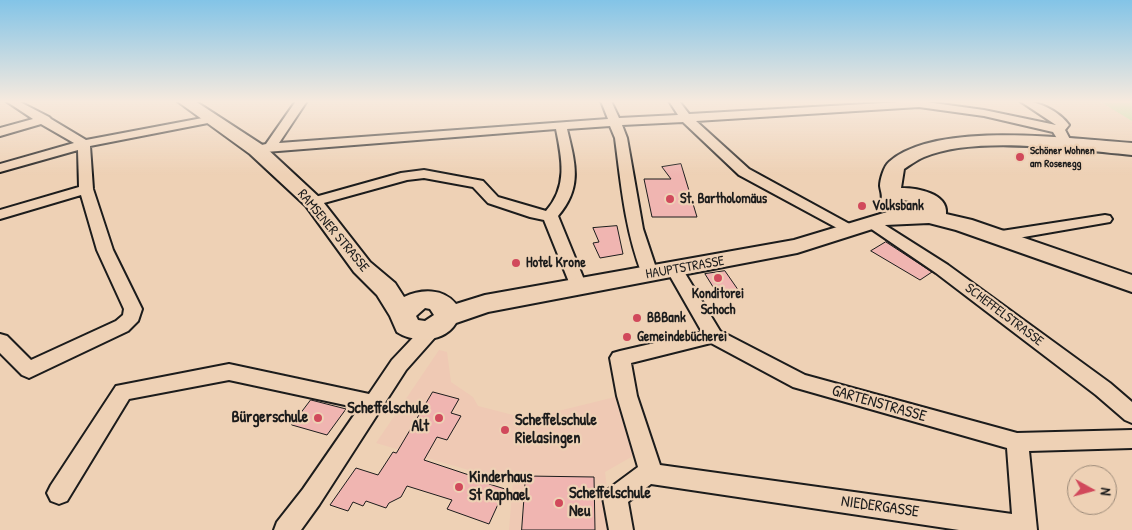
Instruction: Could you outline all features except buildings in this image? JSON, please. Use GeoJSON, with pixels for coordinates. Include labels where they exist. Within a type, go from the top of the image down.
{"type":"FeatureCollection","features":[{"type":"Feature","properties":{"kind":"main road","name":"RAMSENER STRASSE"},"geometry":{"type":"LineString","coordinates":[[225,126],[263,148],[313,202],[362,267],[386,289],[426,316]]}},
{"type":"Feature","properties":{"kind":"main road"},"geometry":{"type":"LineString","coordinates":[[1128,151],[1063,137],[982,142],[947,145],[911,154],[895,166],[897,209],[964,225],[1132,284]]}},
{"type":"Feature","properties":{"kind":"main road","name":"HAUPTSTRASSE"},"geometry":{"type":"LineString","coordinates":[[426,316],[797,246],[897,209]]}},
{"type":"Feature","properties":{"kind":"street"},"geometry":{"type":"LineString","coordinates":[[0,132],[21,126]]}},
{"type":"Feature","properties":{"kind":"street"},"geometry":{"type":"LineString","coordinates":[[55,126],[84,144]]}},
{"type":"Feature","properties":{"kind":"street"},"geometry":{"type":"LineString","coordinates":[[0,168],[84,144],[178,126]]}},
{"type":"Feature","properties":{"kind":"street"},"geometry":{"type":"LineString","coordinates":[[263,148],[281,126]]}},
{"type":"Feature","properties":{"kind":"street"},"geometry":{"type":"LineString","coordinates":[[263,148],[575,126]]}},
{"type":"Feature","properties":{"kind":"street"},"geometry":{"type":"LineString","coordinates":[[617,126],[624,151],[635,228],[650,274]]}},
{"type":"Feature","properties":{"kind":"street","name":"SCHEFFELSTRASSE"},"geometry":{"type":"LineString","coordinates":[[694,126],[744,172],[897,209],[942,269],[1103,389],[1132,414]]}},
{"type":"Feature","properties":{"kind":"street"},"geometry":{"type":"LineString","coordinates":[[1026,126],[1063,137],[1063,126]]}},
{"type":"Feature","properties":{"kind":"street"},"geometry":{"type":"LineString","coordinates":[[313,202],[406,176],[424,174],[478,184],[493,200],[535,214],[550,216],[559,208],[571,178],[561,127]]}},
{"type":"Feature","properties":{"kind":"street"},"geometry":{"type":"LineString","coordinates":[[0,341],[29,370],[122,326],[132,317],[133,309],[105,250],[86,188],[84,144]]}},
{"type":"Feature","properties":{"kind":"street"},"geometry":{"type":"LineString","coordinates":[[0,215],[86,188]]}},
{"type":"Feature","properties":{"kind":"street"},"geometry":{"type":"LineString","coordinates":[[550,216],[579,287]]}},
{"type":"Feature","properties":{"kind":"street"},"geometry":{"type":"LineString","coordinates":[[995,237],[1105,219]]}},
{"type":"Feature","properties":{"kind":"street"},"geometry":{"type":"LineString","coordinates":[[621,530],[615,498],[651,471],[627,396],[620,358],[713,336],[674,269]]}},
{"type":"Feature","properties":{"kind":"street"},"geometry":{"type":"LineString","coordinates":[[286,530],[311,497],[399,365],[426,316]]}},
{"type":"Feature","properties":{"kind":"street","name":"GARTENSTRASSE"},"geometry":{"type":"LineString","coordinates":[[713,336],[800,381],[1017,442],[1132,439]]}},
{"type":"Feature","properties":{"kind":"street"},"geometry":{"type":"LineString","coordinates":[[59,493],[123,392],[229,372],[374,403]]}},
{"type":"Feature","properties":{"kind":"street","name":"NIEDERGASSE"},"geometry":{"type":"LineString","coordinates":[[651,471],[652,474],[1026,528],[1017,442]]}},
{"type":"Feature","properties":{"kind":"shaded area","name":"Scheffelschule Rielasingen"},"geometry":{"type":"Polygon","coordinates":[[[439,350],[447,352],[451,382],[473,397],[478,406],[521,417],[534,417],[615,397],[633,456],[605,472],[612,530],[509,530],[513,483],[376,443],[439,350]]]}},
{"type":"Feature","properties":{"kind":"place","name":"Schöner Wohnen am Rosenegg"},"geometry":{"type":"Point","coordinates":[1020,157]}},
{"type":"Feature","properties":{"kind":"place","name":"St. Bartholomäus"},"geometry":{"type":"Point","coordinates":[670,199]}},
{"type":"Feature","properties":{"kind":"place","name":"Volksbank"},"geometry":{"type":"Point","coordinates":[862,206]}},
{"type":"Feature","properties":{"kind":"place","name":"Hotel Krone"},"geometry":{"type":"Point","coordinates":[516,263]}},
{"type":"Feature","properties":{"kind":"place","name":"Konditorei Schoch"},"geometry":{"type":"Point","coordinates":[718,278]}},
{"type":"Feature","properties":{"kind":"place","name":"BBBank"},"geometry":{"type":"Point","coordinates":[637,318]}},
{"type":"Feature","properties":{"kind":"place","name":"Gemeindebücherei"},"geometry":{"type":"Point","coordinates":[627,337]}},
{"type":"Feature","properties":{"kind":"place","name":"Bürgerschule"},"geometry":{"type":"Point","coordinates":[318,418]}},
{"type":"Feature","properties":{"kind":"place","name":"Scheffelschule Alt"},"geometry":{"type":"Point","coordinates":[439,418]}},
{"type":"Feature","properties":{"kind":"place","name":"Scheffelschule Rielasingen"},"geometry":{"type":"Point","coordinates":[505,430]}},
{"type":"Feature","properties":{"kind":"place","name":"Kinderhaus St Raphael"},"geometry":{"type":"Point","coordinates":[459,487]}},
{"type":"Feature","properties":{"kind":"place","name":"Scheffelschule Neu"},"geometry":{"type":"Point","coordinates":[559,503]}}]}
